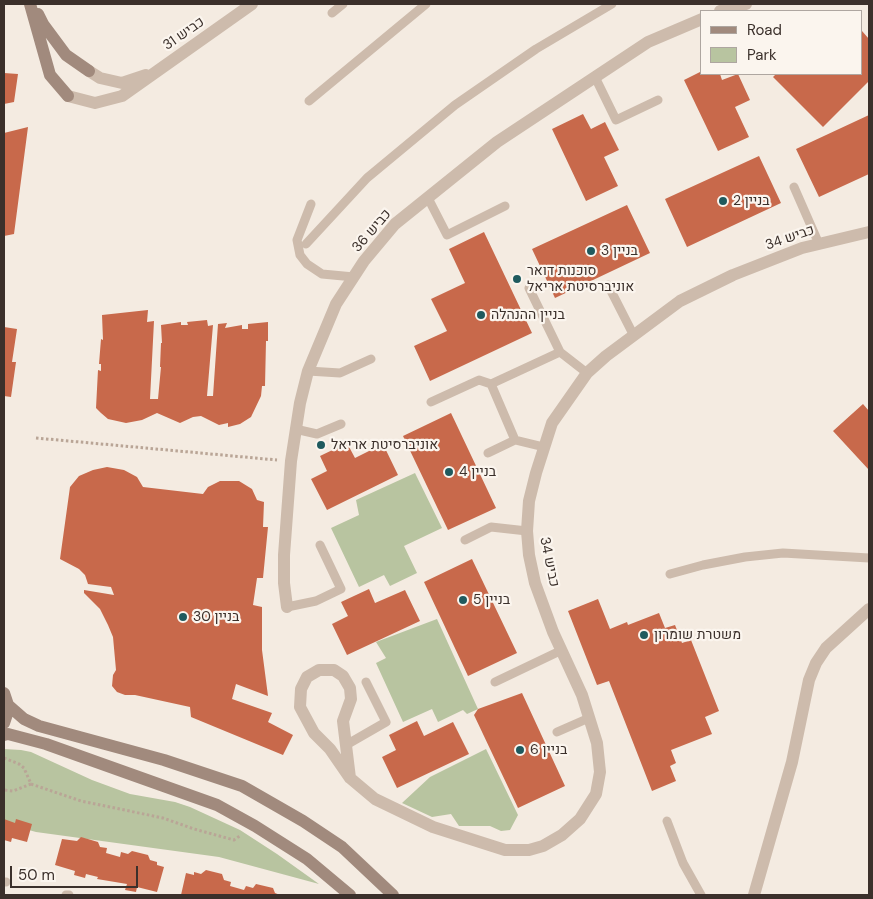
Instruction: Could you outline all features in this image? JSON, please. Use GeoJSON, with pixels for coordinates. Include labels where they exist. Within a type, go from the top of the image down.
{"type":"FeatureCollection","features":[{"type":"Feature","properties":{"kind":"main road"},"geometry":{"type":"LineString","coordinates":[[32,4],[43,24],[66,55],[89,71]]}},
{"type":"Feature","properties":{"kind":"main road"},"geometry":{"type":"LineString","coordinates":[[32,4],[50,75],[68,96]]}},
{"type":"Feature","properties":{"kind":"main road"},"geometry":{"type":"LineString","coordinates":[[4,723],[7,714],[6,699]]}},
{"type":"Feature","properties":{"kind":"main road"},"geometry":{"type":"LineString","coordinates":[[6,699],[24,719],[39,726],[164,760],[242,786],[295,816],[342,847],[393,895]]}},
{"type":"Feature","properties":{"kind":"main road"},"geometry":{"type":"LineString","coordinates":[[4,735],[8,734],[46,744],[217,805],[301,855],[350,895]]}},
{"type":"Feature","properties":{"kind":"street","name":"כביש 31"},"geometry":{"type":"LineString","coordinates":[[68,96],[95,103],[122,96],[252,4]]}},
{"type":"Feature","properties":{"kind":"street"},"geometry":{"type":"LineString","coordinates":[[725,10],[746,4]]}},
{"type":"Feature","properties":{"kind":"street","name":"כביש 36"},"geometry":{"type":"LineString","coordinates":[[287,607],[284,583],[284,556],[295,429],[308,371],[336,304],[364,261],[394,224],[497,142],[648,42],[700,20]]}},
{"type":"Feature","properties":{"kind":"street","name":"כביש 31"},"geometry":{"type":"LineString","coordinates":[[89,71],[100,78],[122,83],[158,71]]}},
{"type":"Feature","properties":{"kind":"street","name":"כביש 34"},"geometry":{"type":"LineString","coordinates":[[350,778],[343,720],[351,699],[350,688],[343,676],[334,670],[319,670],[307,677],[301,689],[300,707],[314,733],[330,749],[350,778],[376,799],[433,827],[505,850],[529,850],[543,846],[562,834],[580,819],[596,794],[600,772],[597,743],[582,695],[535,583],[529,556],[527,531],[529,501],[552,423],[587,373],[606,356],[680,301],[733,275],[802,248],[869,232]]}},
{"type":"Feature","properties":{"kind":"street"},"geometry":{"type":"LineString","coordinates":[[754,895],[792,762],[810,680],[816,664],[826,648],[869,609]]}},
{"type":"Feature","properties":{"kind":"lane"},"geometry":{"type":"LineString","coordinates":[[332,13],[343,4]]}},
{"type":"Feature","properties":{"kind":"lane"},"geometry":{"type":"LineString","coordinates":[[309,101],[426,4]]}},
{"type":"Feature","properties":{"kind":"lane"},"geometry":{"type":"LineString","coordinates":[[306,244],[367,178],[455,105],[536,49],[612,4]]}},
{"type":"Feature","properties":{"kind":"lane"},"geometry":{"type":"LineString","coordinates":[[595,77],[616,120],[658,100]]}},
{"type":"Feature","properties":{"kind":"lane"},"geometry":{"type":"LineString","coordinates":[[794,187],[819,244]]}},
{"type":"Feature","properties":{"kind":"lane"},"geometry":{"type":"LineString","coordinates":[[428,198],[447,235],[505,206]]}},
{"type":"Feature","properties":{"kind":"lane"},"geometry":{"type":"LineString","coordinates":[[311,204],[296,240],[300,255],[307,264],[322,274],[354,277]]}},
{"type":"Feature","properties":{"kind":"lane"},"geometry":{"type":"LineString","coordinates":[[608,285],[634,336]]}},
{"type":"Feature","properties":{"kind":"lane"},"geometry":{"type":"LineString","coordinates":[[529,288],[560,352],[587,373]]}},
{"type":"Feature","properties":{"kind":"lane"},"geometry":{"type":"LineString","coordinates":[[431,402],[479,380],[491,384],[560,352]]}},
{"type":"Feature","properties":{"kind":"lane"},"geometry":{"type":"LineString","coordinates":[[308,371],[340,373],[371,359]]}},
{"type":"Feature","properties":{"kind":"lane"},"geometry":{"type":"LineString","coordinates":[[491,384],[516,440]]}},
{"type":"Feature","properties":{"kind":"lane"},"geometry":{"type":"LineString","coordinates":[[295,429],[317,434],[341,424]]}},
{"type":"Feature","properties":{"kind":"lane"},"geometry":{"type":"LineString","coordinates":[[488,452],[516,440],[544,447]]}},
{"type":"Feature","properties":{"kind":"lane"},"geometry":{"type":"LineString","coordinates":[[465,540],[491,527],[527,531]]}},
{"type":"Feature","properties":{"kind":"lane"},"geometry":{"type":"LineString","coordinates":[[287,607],[316,600],[341,590],[320,545]]}},
{"type":"Feature","properties":{"kind":"lane"},"geometry":{"type":"LineString","coordinates":[[670,574],[702,565],[745,557],[783,553],[869,558]]}},
{"type":"Feature","properties":{"kind":"lane"},"geometry":{"type":"LineString","coordinates":[[495,682],[562,650]]}},
{"type":"Feature","properties":{"kind":"lane"},"geometry":{"type":"LineString","coordinates":[[346,746],[386,722],[366,682]]}},
{"type":"Feature","properties":{"kind":"lane"},"geometry":{"type":"LineString","coordinates":[[557,732],[589,718]]}},
{"type":"Feature","properties":{"kind":"lane"},"geometry":{"type":"LineString","coordinates":[[667,821],[684,863],[701,895]]}},
{"type":"Feature","properties":{"kind":"path"},"geometry":{"type":"LineString","coordinates":[[36,438],[291,461]]}},
{"type":"Feature","properties":{"kind":"path"},"geometry":{"type":"LineString","coordinates":[[4,758],[24,768],[31,784]]}},
{"type":"Feature","properties":{"kind":"path"},"geometry":{"type":"LineString","coordinates":[[4,790],[13,791],[31,784],[81,801],[163,818],[234,840],[247,831]]}},
{"type":"Feature","properties":{"kind":"green space"},"geometry":{"type":"Polygon","coordinates":[[[415,473],[442,528],[404,546],[417,573],[390,586],[384,575],[359,587],[331,528],[359,515],[356,500],[415,473]]]}},
{"type":"Feature","properties":{"kind":"green space"},"geometry":{"type":"Polygon","coordinates":[[[437,619],[478,709],[467,714],[463,710],[438,722],[432,709],[403,722],[376,663],[386,658],[376,642],[437,619]]]}},
{"type":"Feature","properties":{"kind":"green space"},"geometry":{"type":"Polygon","coordinates":[[[4,749],[31,752],[92,780],[130,794],[175,802],[190,807],[240,830],[319,884],[219,857],[36,832],[4,823],[4,749]]]}},
{"type":"Feature","properties":{"kind":"green space"},"geometry":{"type":"Polygon","coordinates":[[[486,749],[518,815],[510,830],[501,831],[490,826],[459,826],[451,814],[432,817],[402,803],[430,777],[486,749]]]}},
{"type":"Feature","properties":{"kind":"building"},"geometry":{"type":"Polygon","coordinates":[[[863,32],[869,39],[869,81],[823,127],[773,77],[775,75],[863,75],[863,32]]]}},
{"type":"Feature","properties":{"kind":"building"},"geometry":{"type":"Polygon","coordinates":[[[700,72],[700,75],[720,75],[722,80],[738,75],[750,100],[735,107],[749,137],[718,151],[684,80],[700,72]]]}},
{"type":"Feature","properties":{"kind":"building"},"geometry":{"type":"Polygon","coordinates":[[[4,73],[18,74],[14,102],[4,104],[4,73]]]}},
{"type":"Feature","properties":{"kind":"building"},"geometry":{"type":"Polygon","coordinates":[[[583,114],[591,129],[605,122],[619,150],[604,157],[618,186],[586,201],[552,129],[583,114]]]}},
{"type":"Feature","properties":{"kind":"building"},"geometry":{"type":"Polygon","coordinates":[[[869,115],[869,174],[819,197],[796,149],[869,115]]]}},
{"type":"Feature","properties":{"kind":"building"},"geometry":{"type":"Polygon","coordinates":[[[28,127],[14,234],[4,236],[4,133],[28,127]]]}},
{"type":"Feature","properties":{"kind":"building","name":"בניין 2"},"geometry":{"type":"Polygon","coordinates":[[[759,156],[781,203],[687,247],[665,199],[759,156]]]}},
{"type":"Feature","properties":{"kind":"building","name":"בניין 3"},"geometry":{"type":"Polygon","coordinates":[[[627,205],[650,253],[555,298],[532,249],[627,205]]]}},
{"type":"Feature","properties":{"kind":"building","name":"בניין ההנהלה"},"geometry":{"type":"Polygon","coordinates":[[[484,232],[532,333],[430,381],[414,346],[447,331],[431,299],[465,283],[449,249],[484,232]]]}},
{"type":"Feature","properties":{"kind":"building"},"geometry":{"type":"Polygon","coordinates":[[[148,310],[147,322],[154,321],[150,399],[158,399],[162,343],[161,325],[181,322],[181,325],[188,325],[187,322],[207,320],[208,326],[213,325],[207,396],[213,396],[218,324],[227,323],[225,328],[242,325],[242,329],[248,329],[248,324],[268,322],[265,386],[262,386],[261,396],[251,417],[240,424],[228,427],[228,423],[219,425],[201,416],[193,417],[180,423],[157,413],[142,420],[126,423],[108,419],[96,408],[98,370],[101,371],[101,364],[99,364],[101,339],[103,340],[102,315],[148,310]]]}},
{"type":"Feature","properties":{"kind":"building"},"geometry":{"type":"Polygon","coordinates":[[[4,327],[17,329],[12,362],[16,362],[11,397],[4,396],[4,327]]]}},
{"type":"Feature","properties":{"kind":"building"},"geometry":{"type":"Polygon","coordinates":[[[863,404],[869,411],[869,470],[833,431],[863,404]]]}},
{"type":"Feature","properties":{"kind":"building","name":"בניין 4"},"geometry":{"type":"Polygon","coordinates":[[[451,413],[496,508],[448,530],[403,436],[451,413]]]}},
{"type":"Feature","properties":{"kind":"building"},"geometry":{"type":"Polygon","coordinates":[[[347,443],[355,458],[383,444],[398,475],[327,510],[311,479],[327,471],[320,456],[347,443]]]}},
{"type":"Feature","properties":{"kind":"building","name":"בניין 30"},"geometry":{"type":"Polygon","coordinates":[[[107,467],[124,470],[137,477],[143,487],[203,494],[208,487],[220,481],[239,481],[252,489],[257,500],[264,502],[263,527],[268,527],[263,578],[257,578],[253,605],[262,607],[262,650],[268,696],[236,684],[232,699],[272,713],[268,722],[293,735],[283,755],[191,717],[190,707],[135,695],[125,695],[117,692],[112,686],[113,675],[116,670],[113,637],[100,609],[84,593],[84,590],[114,595],[111,587],[88,584],[85,575],[79,569],[60,559],[70,487],[79,476],[107,467]]]}},
{"type":"Feature","properties":{"kind":"building","name":"בניין 5"},"geometry":{"type":"Polygon","coordinates":[[[472,559],[517,653],[468,676],[424,582],[472,559]]]}},
{"type":"Feature","properties":{"kind":"building"},"geometry":{"type":"Polygon","coordinates":[[[369,589],[375,603],[405,590],[420,621],[347,655],[332,624],[348,616],[341,602],[369,589]]]}},
{"type":"Feature","properties":{"kind":"building"},"geometry":{"type":"Polygon","coordinates":[[[598,599],[610,629],[627,622],[628,625],[659,613],[665,628],[675,625],[682,643],[691,640],[719,711],[705,717],[712,734],[671,750],[676,763],[670,766],[676,781],[652,791],[609,681],[597,685],[568,611],[598,599]]]}},
{"type":"Feature","properties":{"kind":"building","name":"בניין 6"},"geometry":{"type":"Polygon","coordinates":[[[522,693],[565,786],[518,808],[474,715],[478,709],[522,693]]]}},
{"type":"Feature","properties":{"kind":"building"},"geometry":{"type":"Polygon","coordinates":[[[417,721],[424,736],[453,722],[469,754],[397,788],[382,757],[396,750],[389,735],[417,721]]]}},
{"type":"Feature","properties":{"kind":"building"},"geometry":{"type":"Polygon","coordinates":[[[4,819],[15,823],[16,819],[32,824],[27,842],[12,838],[11,842],[4,840],[4,819]]]}},
{"type":"Feature","properties":{"kind":"building"},"geometry":{"type":"Polygon","coordinates":[[[81,837],[98,842],[100,847],[107,848],[106,853],[120,857],[121,852],[128,854],[132,851],[148,855],[150,860],[164,867],[157,892],[137,887],[136,892],[125,890],[127,884],[97,879],[98,877],[86,874],[85,878],[74,875],[75,871],[55,865],[62,839],[77,841],[81,837]]]}},
{"type":"Feature","properties":{"kind":"building"},"geometry":{"type":"Polygon","coordinates":[[[206,870],[222,874],[224,880],[231,882],[230,886],[244,890],[246,886],[253,888],[256,884],[273,888],[275,893],[280,895],[181,895],[186,873],[194,875],[194,872],[201,874],[206,870]]]}},
{"type":"Feature","properties":{"kind":"place","name":"בניין 2"},"geometry":{"type":"Point","coordinates":[723,201]}},
{"type":"Feature","properties":{"kind":"place","name":"בניין 3"},"geometry":{"type":"Point","coordinates":[591,251]}},
{"type":"Feature","properties":{"kind":"place","name":"סוכנות דואר אוניברסיטת אריאל"},"geometry":{"type":"Point","coordinates":[517,279]}},
{"type":"Feature","properties":{"kind":"place","name":"בניין ההנהלה"},"geometry":{"type":"Point","coordinates":[481,315]}},
{"type":"Feature","properties":{"kind":"place","name":"אוניברסיטת אריאל"},"geometry":{"type":"Point","coordinates":[321,445]}},
{"type":"Feature","properties":{"kind":"place","name":"בניין 4"},"geometry":{"type":"Point","coordinates":[449,472]}},
{"type":"Feature","properties":{"kind":"place","name":"בניין 5"},"geometry":{"type":"Point","coordinates":[463,600]}},
{"type":"Feature","properties":{"kind":"place","name":"בניין 30"},"geometry":{"type":"Point","coordinates":[183,617]}},
{"type":"Feature","properties":{"kind":"place","name":"משטרת שומרון"},"geometry":{"type":"Point","coordinates":[644,635]}},
{"type":"Feature","properties":{"kind":"place","name":"בניין 6"},"geometry":{"type":"Point","coordinates":[520,750]}}]}
